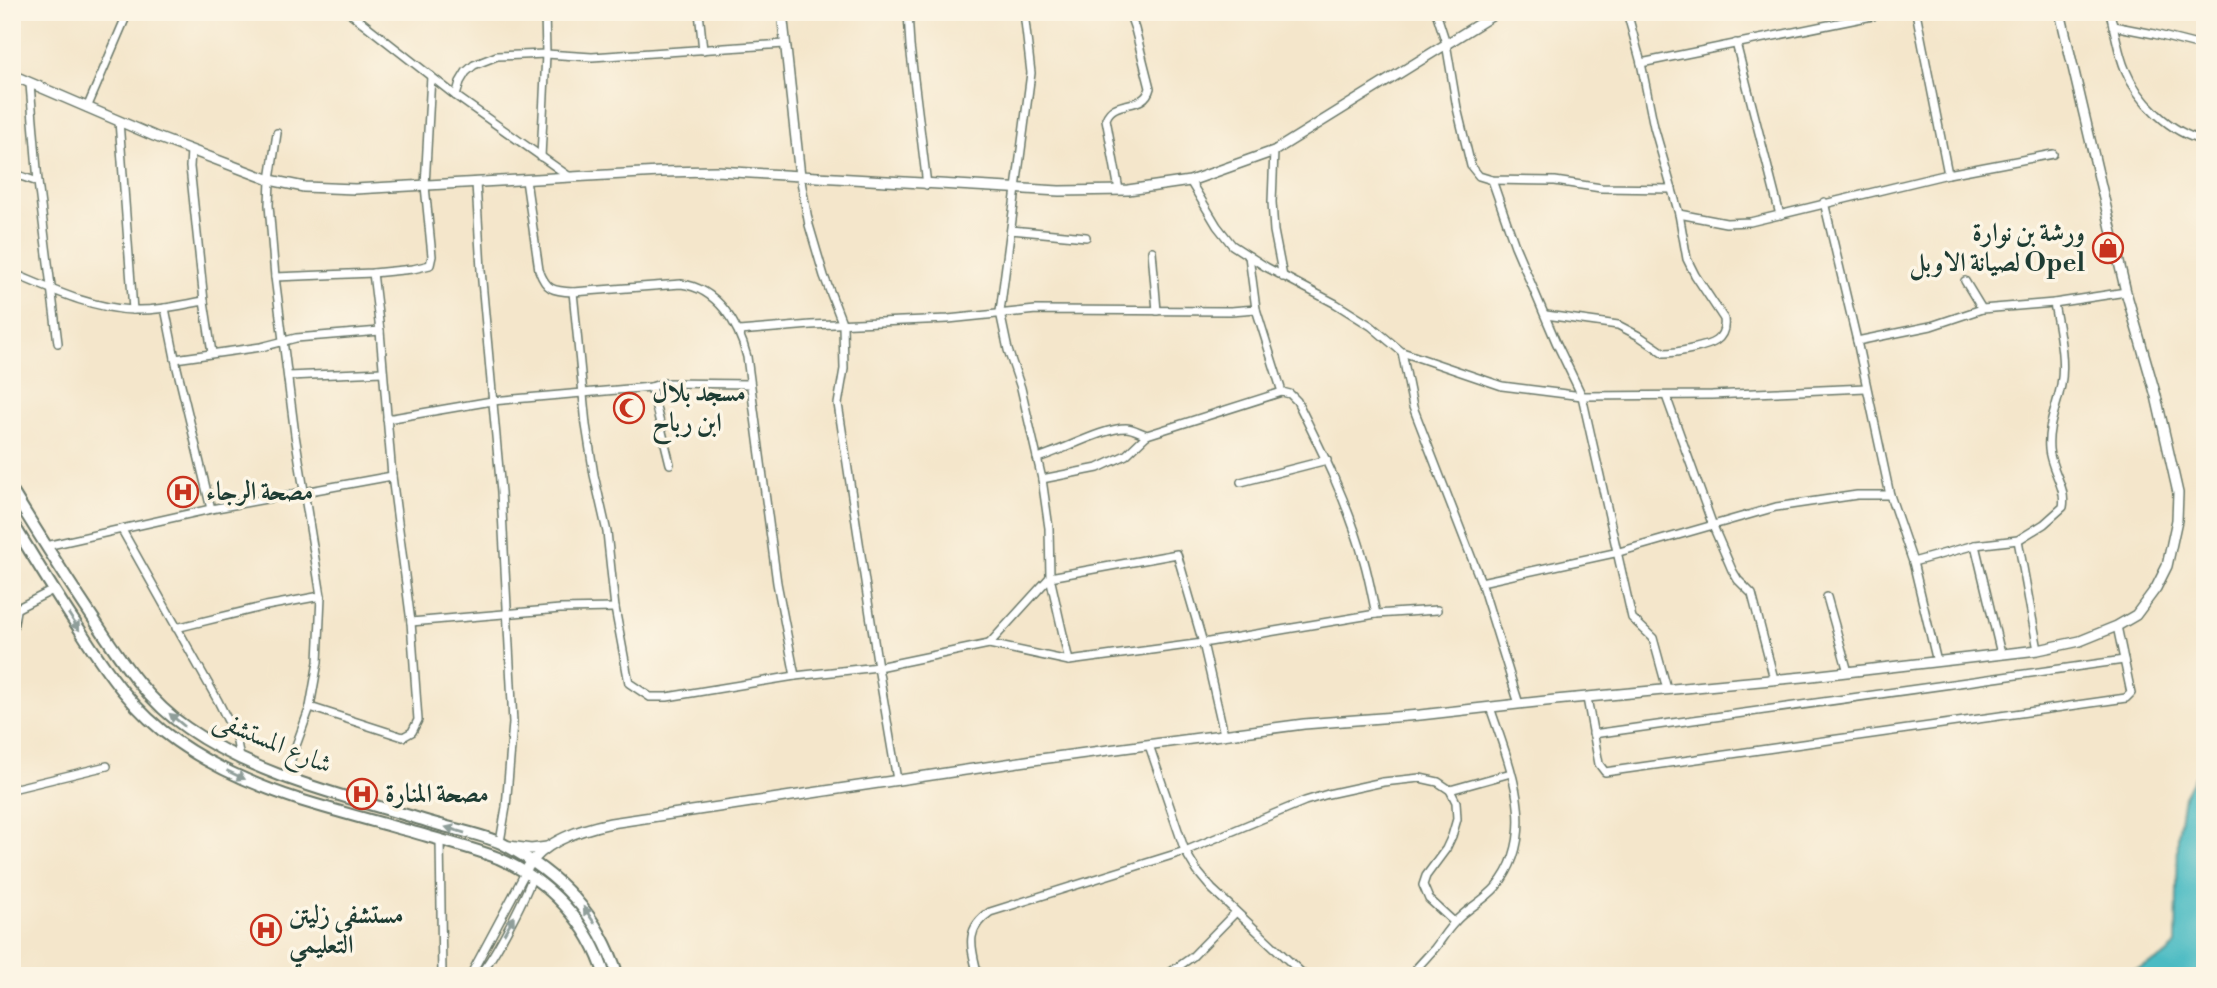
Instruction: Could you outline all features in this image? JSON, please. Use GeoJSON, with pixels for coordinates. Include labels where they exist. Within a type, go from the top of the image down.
{"type":"FeatureCollection","features":[{"type":"Feature","properties":{"kind":"main road","name":"شارع المستشفى"},"geometry":{"type":"LineString","coordinates":[[12,492],[125,666],[152,698],[184,726],[220,750],[285,776],[503,844],[535,865],[580,902],[604,938],[618,976]]}},
{"type":"Feature","properties":{"kind":"main road","name":"شارع المستشفى"},"geometry":{"type":"LineString","coordinates":[[12,522],[111,679],[141,712],[174,740],[208,762],[243,779],[299,800],[498,859],[529,875],[576,917],[600,959],[605,976]]}},
{"type":"Feature","properties":{"kind":"street"},"geometry":{"type":"LineString","coordinates":[[87,108],[128,12]]}},
{"type":"Feature","properties":{"kind":"street"},"geometry":{"type":"LineString","coordinates":[[349,12],[456,96],[570,177]]}},
{"type":"Feature","properties":{"kind":"street"},"geometry":{"type":"LineString","coordinates":[[541,157],[546,54],[545,12]]}},
{"type":"Feature","properties":{"kind":"street"},"geometry":{"type":"LineString","coordinates":[[699,12],[703,50]]}},
{"type":"Feature","properties":{"kind":"street"},"geometry":{"type":"LineString","coordinates":[[782,12],[800,176],[809,225],[824,276],[843,324],[844,369],[838,404],[897,780]]}},
{"type":"Feature","properties":{"kind":"street"},"geometry":{"type":"LineString","coordinates":[[908,12],[927,185]]}},
{"type":"Feature","properties":{"kind":"street"},"geometry":{"type":"LineString","coordinates":[[1024,12],[1031,73],[1000,312],[1042,479],[1049,528],[1051,577],[1069,660]]}},
{"type":"Feature","properties":{"kind":"street"},"geometry":{"type":"LineString","coordinates":[[1119,190],[1106,119],[1116,106],[1144,100],[1150,88],[1129,12]]}},
{"type":"Feature","properties":{"kind":"street"},"geometry":{"type":"LineString","coordinates":[[1436,12],[1446,43],[1457,108],[1473,172],[1492,180],[1555,181],[1601,188],[1672,189]]}},
{"type":"Feature","properties":{"kind":"street"},"geometry":{"type":"LineString","coordinates":[[12,75],[191,150],[270,180],[304,187],[355,189],[718,171],[927,185],[1059,191],[1119,190],[1191,181],[1274,151],[1498,12]]}},
{"type":"Feature","properties":{"kind":"street"},"geometry":{"type":"LineString","coordinates":[[1546,315],[1618,325],[1664,353],[1710,345],[1723,334],[1724,319],[1687,259],[1679,214],[1654,127],[1642,63],[1628,12]]}},
{"type":"Feature","properties":{"kind":"street"},"geometry":{"type":"LineString","coordinates":[[1642,63],[1892,12]]}},
{"type":"Feature","properties":{"kind":"street"},"geometry":{"type":"LineString","coordinates":[[1916,12],[1948,174]]}},
{"type":"Feature","properties":{"kind":"street"},"geometry":{"type":"LineString","coordinates":[[476,183],[509,613],[513,723],[503,844],[531,849],[549,847],[582,830],[611,822],[1224,734],[1304,724],[1774,680],[2038,650],[2080,641],[2117,626],[2136,615],[2162,577],[2173,542],[2179,507],[2178,493],[2156,396],[2126,292],[2060,12]]}},
{"type":"Feature","properties":{"kind":"street"},"geometry":{"type":"LineString","coordinates":[[2110,12],[2126,72],[2150,106],[2175,129],[2205,141]]}},
{"type":"Feature","properties":{"kind":"street"},"geometry":{"type":"LineString","coordinates":[[2113,26],[2205,47]]}},
{"type":"Feature","properties":{"kind":"street"},"geometry":{"type":"LineString","coordinates":[[1736,43],[1780,215]]}},
{"type":"Feature","properties":{"kind":"street"},"geometry":{"type":"LineString","coordinates":[[456,96],[460,82],[474,65],[497,56],[546,54],[592,57],[785,44]]}},
{"type":"Feature","properties":{"kind":"street"},"geometry":{"type":"LineString","coordinates":[[275,278],[373,273],[426,267],[432,261],[425,186],[431,76]]}},
{"type":"Feature","properties":{"kind":"street"},"geometry":{"type":"LineString","coordinates":[[30,84],[38,182],[58,344]]}},
{"type":"Feature","properties":{"kind":"street"},"geometry":{"type":"LineString","coordinates":[[119,121],[133,310]]}},
{"type":"Feature","properties":{"kind":"street"},"geometry":{"type":"LineString","coordinates":[[277,133],[269,205],[275,278],[321,596],[318,662],[310,707],[285,776]]}},
{"type":"Feature","properties":{"kind":"street"},"geometry":{"type":"LineString","coordinates":[[191,150],[190,167],[212,353]]}},
{"type":"Feature","properties":{"kind":"street"},"geometry":{"type":"LineString","coordinates":[[1274,151],[1274,231],[1283,277]]}},
{"type":"Feature","properties":{"kind":"street"},"geometry":{"type":"LineString","coordinates":[[1679,214],[1726,223],[1750,222],[1948,174],[2053,154]]}},
{"type":"Feature","properties":{"kind":"street"},"geometry":{"type":"LineString","coordinates":[[12,173],[38,182]]}},
{"type":"Feature","properties":{"kind":"street"},"geometry":{"type":"LineString","coordinates":[[526,180],[539,270],[543,281],[554,290],[573,292],[692,285],[705,291],[716,301],[739,331],[747,357],[777,583],[795,676]]}},
{"type":"Feature","properties":{"kind":"street"},"geometry":{"type":"LineString","coordinates":[[1492,180],[1515,246],[1582,396],[1632,618],[1653,638],[1667,689]]}},
{"type":"Feature","properties":{"kind":"street"},"geometry":{"type":"LineString","coordinates":[[1191,181],[1217,226],[1232,245],[1371,326],[1402,352],[1502,386],[1582,396],[1787,393],[1866,388]]}},
{"type":"Feature","properties":{"kind":"street"},"geometry":{"type":"LineString","coordinates":[[1824,202],[1890,495],[1913,562],[1937,662]]}},
{"type":"Feature","properties":{"kind":"street"},"geometry":{"type":"LineString","coordinates":[[1011,230],[1086,237]]}},
{"type":"Feature","properties":{"kind":"street"},"geometry":{"type":"LineString","coordinates":[[1152,251],[1157,311]]}},
{"type":"Feature","properties":{"kind":"street"},"geometry":{"type":"LineString","coordinates":[[1249,256],[1256,309],[1282,392]]}},
{"type":"Feature","properties":{"kind":"street"},"geometry":{"type":"LineString","coordinates":[[12,273],[83,301],[133,310],[204,301]]}},
{"type":"Feature","properties":{"kind":"street"},"geometry":{"type":"LineString","coordinates":[[310,707],[403,737],[412,732],[418,720],[411,622],[392,476],[373,273]]}},
{"type":"Feature","properties":{"kind":"street"},"geometry":{"type":"LineString","coordinates":[[1965,281],[1982,309]]}},
{"type":"Feature","properties":{"kind":"street"},"geometry":{"type":"LineString","coordinates":[[573,292],[582,393],[594,475],[607,532],[615,608],[629,683],[650,697],[667,697],[795,676],[878,667],[989,644],[1069,660],[1203,643],[1376,614],[1437,610]]}},
{"type":"Feature","properties":{"kind":"street"},"geometry":{"type":"LineString","coordinates":[[1857,341],[1931,326],[1982,309],[2054,303],[2126,292]]}},
{"type":"Feature","properties":{"kind":"street"},"geometry":{"type":"LineString","coordinates":[[1913,562],[1975,545],[2018,540],[2055,515],[2064,503],[2050,461],[2049,446],[2050,428],[2062,375],[2054,303]]}},
{"type":"Feature","properties":{"kind":"street"},"geometry":{"type":"LineString","coordinates":[[165,308],[211,509]]}},
{"type":"Feature","properties":{"kind":"street"},"geometry":{"type":"LineString","coordinates":[[739,331],[948,319],[1036,310],[1256,309]]}},
{"type":"Feature","properties":{"kind":"street"},"geometry":{"type":"LineString","coordinates":[[175,359],[296,338],[380,331]]}},
{"type":"Feature","properties":{"kind":"street"},"geometry":{"type":"LineString","coordinates":[[1402,352],[1413,407],[1481,582],[1520,704]]}},
{"type":"Feature","properties":{"kind":"street"},"geometry":{"type":"LineString","coordinates":[[288,376],[383,372]]}},
{"type":"Feature","properties":{"kind":"street"},"geometry":{"type":"LineString","coordinates":[[387,419],[492,401],[651,387],[663,383],[750,384]]}},
{"type":"Feature","properties":{"kind":"street"},"geometry":{"type":"LineString","coordinates":[[651,387],[670,464]]}},
{"type":"Feature","properties":{"kind":"street"},"geometry":{"type":"LineString","coordinates":[[1042,479],[1098,468],[1117,460],[1136,447],[1147,435],[1282,392],[1290,394],[1297,401],[1327,460],[1357,538],[1376,614]]}},
{"type":"Feature","properties":{"kind":"street"},"geometry":{"type":"LineString","coordinates":[[1666,396],[1713,526],[1734,575],[1752,594],[1774,680]]}},
{"type":"Feature","properties":{"kind":"street"},"geometry":{"type":"LineString","coordinates":[[1037,458],[1109,431],[1126,428],[1147,435]]}},
{"type":"Feature","properties":{"kind":"street"},"geometry":{"type":"LineString","coordinates":[[1241,482],[1327,460]]}},
{"type":"Feature","properties":{"kind":"street"},"geometry":{"type":"LineString","coordinates":[[46,546],[211,509],[392,476]]}},
{"type":"Feature","properties":{"kind":"street"},"geometry":{"type":"LineString","coordinates":[[1481,582],[1619,552],[1776,507],[1857,495],[1890,495]]}},
{"type":"Feature","properties":{"kind":"street"},"geometry":{"type":"LineString","coordinates":[[122,530],[231,726],[240,758]]}},
{"type":"Feature","properties":{"kind":"street"},"geometry":{"type":"LineString","coordinates":[[2018,540],[2038,650]]}},
{"type":"Feature","properties":{"kind":"street"},"geometry":{"type":"LineString","coordinates":[[1975,545],[2001,654]]}},
{"type":"Feature","properties":{"kind":"street"},"geometry":{"type":"LineString","coordinates":[[989,644],[1051,577],[1177,554],[1203,643],[1224,734]]}},
{"type":"Feature","properties":{"kind":"street"},"geometry":{"type":"LineString","coordinates":[[12,638],[13,609],[53,590]]}},
{"type":"Feature","properties":{"kind":"street"},"geometry":{"type":"LineString","coordinates":[[176,628],[321,596]]}},
{"type":"Feature","properties":{"kind":"street"},"geometry":{"type":"LineString","coordinates":[[1827,597],[1848,672]]}},
{"type":"Feature","properties":{"kind":"street"},"geometry":{"type":"LineString","coordinates":[[411,622],[560,608],[615,608]]}},
{"type":"Feature","properties":{"kind":"street"},"geometry":{"type":"LineString","coordinates":[[1587,698],[1602,771],[1632,768],[2126,698],[2131,693],[2117,626]]}},
{"type":"Feature","properties":{"kind":"street"},"geometry":{"type":"LineString","coordinates":[[1593,734],[2124,660]]}},
{"type":"Feature","properties":{"kind":"street"},"geometry":{"type":"LineString","coordinates":[[1410,976],[1454,922],[1495,888],[1512,859],[1518,838],[1520,814],[1517,789],[1490,707]]}},
{"type":"Feature","properties":{"kind":"street"},"geometry":{"type":"LineString","coordinates":[[1149,745],[1185,851],[1204,881],[1305,976]]}},
{"type":"Feature","properties":{"kind":"street"},"geometry":{"type":"LineString","coordinates":[[12,789],[107,766]]}},
{"type":"Feature","properties":{"kind":"street"},"geometry":{"type":"LineString","coordinates":[[1450,790],[1511,773]]}},
{"type":"Feature","properties":{"kind":"street"},"geometry":{"type":"LineString","coordinates":[[978,976],[971,936],[981,917],[990,912],[1185,851],[1305,801],[1383,782],[1420,778],[1438,782],[1450,790],[1456,802],[1457,819],[1446,849],[1426,876],[1423,885],[1429,899],[1454,922]]}},
{"type":"Feature","properties":{"kind":"street"},"geometry":{"type":"LineString","coordinates":[[440,840],[442,976]]}},
{"type":"Feature","properties":{"kind":"street"},"geometry":{"type":"LineString","coordinates":[[470,976],[535,865],[549,847]]}},
{"type":"Feature","properties":{"kind":"street"},"geometry":{"type":"LineString","coordinates":[[475,965],[482,974],[525,896],[529,875]]}},
{"type":"Feature","properties":{"kind":"street"},"geometry":{"type":"LineString","coordinates":[[1165,976],[1192,957],[1236,912]]}},
{"type":"Feature","properties":{"kind":"water"},"geometry":{"type":"Polygon","coordinates":[[[2205,756],[2205,976],[2119,976],[2166,955],[2176,944],[2178,835],[2184,796],[2205,756]]]}},
{"type":"Feature","properties":{"kind":"place","name":"ورشة بن نوارة لصيانة الاوبل Opel"},"geometry":{"type":"Point","coordinates":[2108,248]}},
{"type":"Feature","properties":{"kind":"place","name":"مسجد بلال ابن رباح"},"geometry":{"type":"Point","coordinates":[629,408]}},
{"type":"Feature","properties":{"kind":"place","name":"مصحة الرجاء"},"geometry":{"type":"Point","coordinates":[183,492]}},
{"type":"Feature","properties":{"kind":"place","name":"مصحة المنارة"},"geometry":{"type":"Point","coordinates":[362,794]}},
{"type":"Feature","properties":{"kind":"place","name":"مستشفى زليتن التعليمي"},"geometry":{"type":"Point","coordinates":[266,930]}}]}
